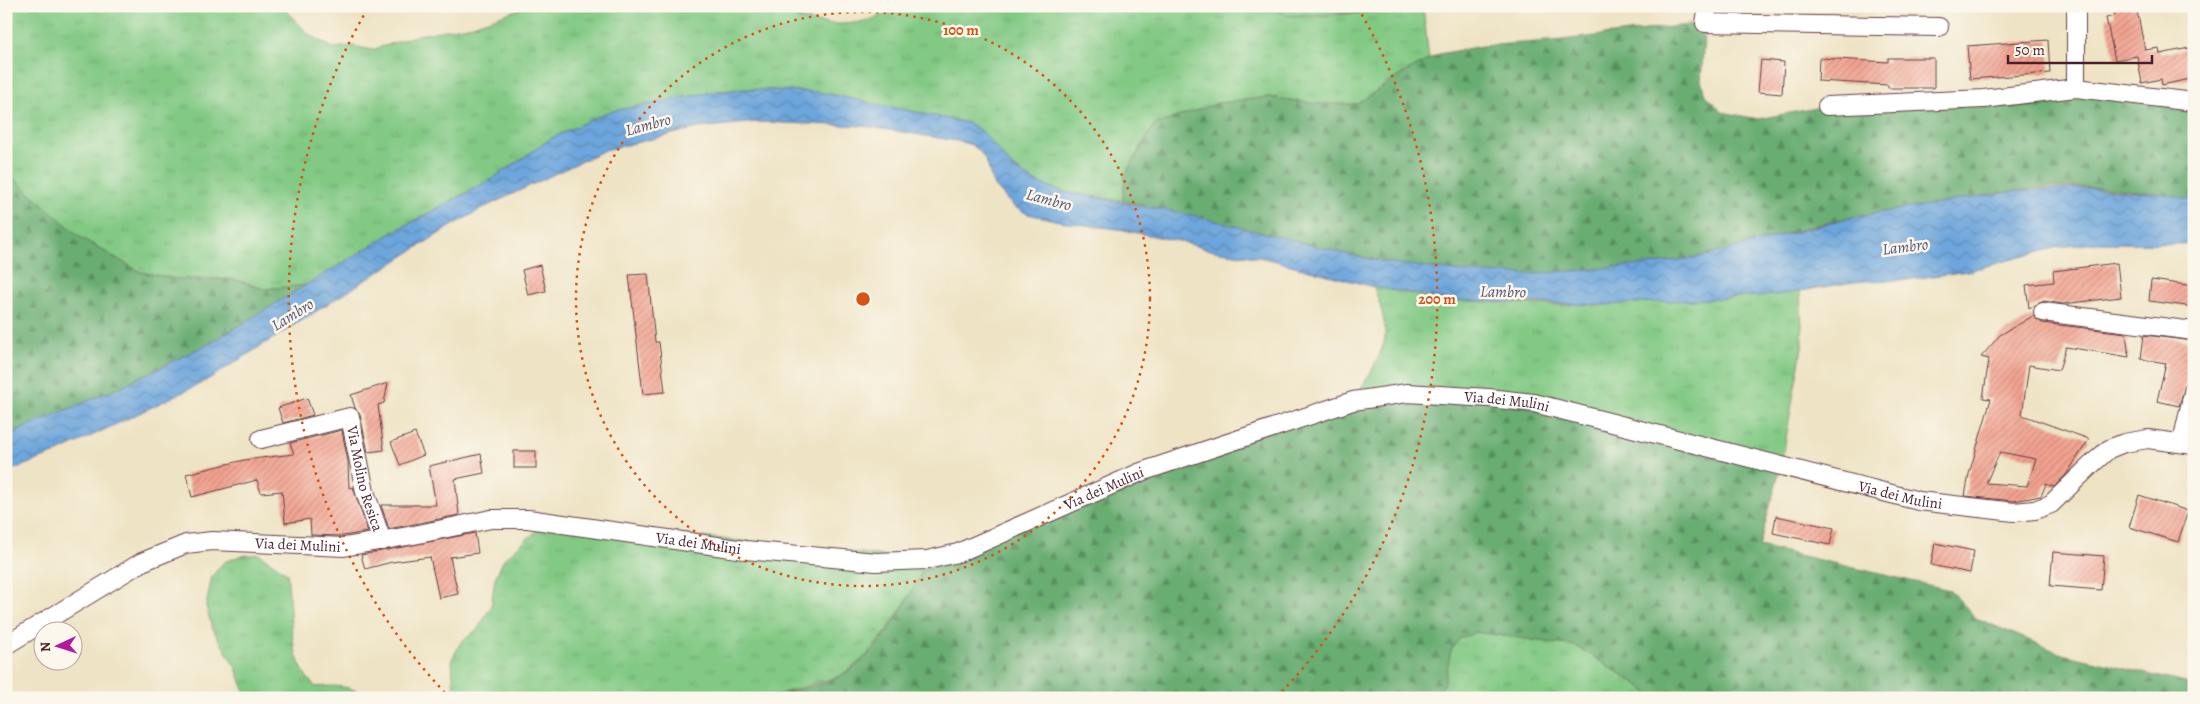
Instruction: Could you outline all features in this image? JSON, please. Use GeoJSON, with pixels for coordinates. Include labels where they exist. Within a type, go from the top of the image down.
{"type":"FeatureCollection","features":[{"type":"Feature","properties":{"kind":"street"},"geometry":{"type":"LineString","coordinates":[[2076,6],[2076,88]]}},
{"type":"Feature","properties":{"kind":"street"},"geometry":{"type":"LineString","coordinates":[[1706,15],[1939,27]]}},
{"type":"Feature","properties":{"kind":"street"},"geometry":{"type":"LineString","coordinates":[[1827,106],[1984,98],[2076,88],[2194,102]]}},
{"type":"Feature","properties":{"kind":"street"},"geometry":{"type":"LineString","coordinates":[[2043,312],[2194,331]]}},
{"type":"Feature","properties":{"kind":"street"},"geometry":{"type":"LineString","coordinates":[[2188,443],[2194,388]]}},
{"type":"Feature","properties":{"kind":"street","name":"Via dei Mulini"},"geometry":{"type":"LineString","coordinates":[[6,645],[142,562],[186,544],[212,541],[344,547],[491,519],[528,519],[746,550],[876,562],[927,560],[958,552],[1141,472],[1353,401],[1407,393],[1534,403],[1919,500],[2014,512],[2035,510],[2051,504],[2092,464],[2117,446],[2148,439],[2188,443]]}},
{"type":"Feature","properties":{"kind":"street","name":"Via Molino Resica"},"geometry":{"type":"LineString","coordinates":[[261,439],[350,417],[365,492],[382,541]]}},
{"type":"Feature","properties":{"kind":"green space"},"geometry":{"type":"Polygon","coordinates":[[[6,6],[282,6],[307,33],[333,48],[353,46],[372,50],[418,35],[473,25],[529,6],[766,6],[801,19],[834,24],[867,20],[884,15],[902,6],[1270,6],[1280,12],[1318,16],[1423,6],[1429,60],[1402,74],[1357,104],[1317,104],[1269,97],[1218,103],[1154,125],[1125,175],[1123,201],[1065,192],[1035,182],[1013,167],[968,123],[819,92],[747,89],[718,91],[607,112],[552,138],[492,179],[395,231],[307,285],[264,289],[233,279],[178,279],[140,272],[80,237],[6,172],[6,6]]]}},
{"type":"Feature","properties":{"kind":"green space"},"geometry":{"type":"Polygon","coordinates":[[[1270,6],[1420,6],[1387,11],[1288,16],[1270,6]]]}},
{"type":"Feature","properties":{"kind":"green space"},"geometry":{"type":"Polygon","coordinates":[[[1705,23],[1701,81],[1706,95],[1722,112],[1758,119],[1827,106],[2076,88],[2194,102],[2194,200],[2150,192],[2104,188],[2059,187],[2014,191],[1852,217],[1681,260],[1605,269],[1526,274],[1449,271],[1367,258],[1123,201],[1125,175],[1154,125],[1218,103],[1269,97],[1317,104],[1357,104],[1402,74],[1439,54],[1482,46],[1562,40],[1705,23]]]}},
{"type":"Feature","properties":{"kind":"green space"},"geometry":{"type":"Polygon","coordinates":[[[6,172],[80,237],[140,272],[178,279],[233,279],[264,289],[307,285],[214,341],[114,390],[6,435],[6,172]]]}},
{"type":"Feature","properties":{"kind":"green space"},"geometry":{"type":"Polygon","coordinates":[[[1374,287],[1448,300],[1555,305],[1692,300],[1800,292],[1803,342],[1781,466],[1353,401],[1377,361],[1385,337],[1383,318],[1374,287]]]}},
{"type":"Feature","properties":{"kind":"green space"},"geometry":{"type":"Polygon","coordinates":[[[1489,398],[1781,466],[1759,546],[1950,590],[1976,618],[2062,654],[2194,685],[2194,698],[1652,698],[1642,687],[1576,646],[1476,632],[1459,639],[1451,650],[1444,685],[1434,698],[766,698],[840,676],[868,655],[892,625],[927,560],[1050,511],[1353,401],[1489,398]]]}},
{"type":"Feature","properties":{"kind":"green space"},"geometry":{"type":"Polygon","coordinates":[[[548,521],[927,560],[914,589],[886,632],[863,659],[840,676],[766,698],[454,698],[452,659],[461,642],[477,630],[491,607],[495,578],[504,559],[548,521]]]}},
{"type":"Feature","properties":{"kind":"green space"},"geometry":{"type":"Polygon","coordinates":[[[259,554],[287,573],[292,634],[300,664],[306,676],[316,687],[344,687],[370,698],[247,698],[236,668],[212,628],[206,606],[212,576],[224,562],[240,556],[259,554]]]}},
{"type":"Feature","properties":{"kind":"green space"},"geometry":{"type":"Polygon","coordinates":[[[1476,632],[1576,646],[1642,687],[1652,698],[1434,698],[1442,684],[1450,653],[1454,646],[1464,636],[1476,632]]]}},
{"type":"Feature","properties":{"kind":"water","name":"Lambro"},"geometry":{"type":"Polygon","coordinates":[[[747,89],[819,92],[968,123],[982,131],[1013,168],[1035,182],[1065,192],[1192,215],[1359,257],[1391,263],[1474,273],[1531,274],[1655,264],[1704,256],[1852,217],[2016,191],[2088,188],[2164,194],[2194,200],[2194,244],[2096,243],[2058,247],[1968,271],[1905,280],[1860,281],[1777,295],[1602,305],[1448,300],[1374,287],[1264,258],[1214,251],[1179,241],[1118,229],[1068,223],[1028,214],[1013,206],[993,184],[987,163],[980,151],[972,145],[957,141],[864,126],[757,122],[698,128],[605,150],[485,207],[445,230],[204,382],[54,454],[6,472],[6,435],[114,390],[214,341],[395,231],[492,179],[552,138],[607,112],[718,91],[747,89]]]}},
{"type":"Feature","properties":{"kind":"building"},"geometry":{"type":"Polygon","coordinates":[[[2113,6],[2136,6],[2145,50],[2159,48],[2160,54],[2194,47],[2194,78],[2162,85],[2161,79],[2142,83],[2137,56],[2115,60],[2106,18],[2115,16],[2113,6]]]}},
{"type":"Feature","properties":{"kind":"building"},"geometry":{"type":"Polygon","coordinates":[[[2048,40],[2050,73],[1970,79],[1967,46],[2048,40]]]}},
{"type":"Feature","properties":{"kind":"building"},"geometry":{"type":"Polygon","coordinates":[[[1819,58],[1888,62],[1888,58],[1934,58],[1934,88],[1888,88],[1888,85],[1818,81],[1819,58]]]}},
{"type":"Feature","properties":{"kind":"building"},"geometry":{"type":"Polygon","coordinates":[[[1761,60],[1784,62],[1782,94],[1758,92],[1761,60]]]}},
{"type":"Feature","properties":{"kind":"building"},"geometry":{"type":"Polygon","coordinates":[[[2117,263],[2121,297],[2063,304],[2044,301],[2029,308],[2026,285],[2054,282],[2053,271],[2117,263]]]}},
{"type":"Feature","properties":{"kind":"building"},"geometry":{"type":"Polygon","coordinates":[[[540,265],[546,291],[528,295],[522,270],[540,265]]]}},
{"type":"Feature","properties":{"kind":"building"},"geometry":{"type":"Polygon","coordinates":[[[648,274],[655,342],[659,342],[665,392],[643,394],[629,275],[648,274]]]}},
{"type":"Feature","properties":{"kind":"building"},"geometry":{"type":"Polygon","coordinates":[[[2151,280],[2194,286],[2194,307],[2149,301],[2151,280]]]}},
{"type":"Feature","properties":{"kind":"building"},"geometry":{"type":"Polygon","coordinates":[[[2033,316],[2042,323],[2126,333],[2129,357],[2066,347],[2059,370],[2029,365],[2022,415],[2089,439],[2066,475],[2054,487],[2046,484],[2041,496],[2014,501],[1965,496],[1969,474],[1991,399],[1983,398],[1989,359],[1981,357],[2000,335],[2033,316]],[[2000,452],[1986,483],[2027,486],[2036,459],[2000,452]]]}},
{"type":"Feature","properties":{"kind":"building"},"geometry":{"type":"Polygon","coordinates":[[[2144,335],[2194,341],[2190,370],[2179,406],[2157,401],[2166,363],[2141,359],[2144,335]]]}},
{"type":"Feature","properties":{"kind":"building"},"geometry":{"type":"Polygon","coordinates":[[[388,383],[384,403],[378,405],[384,450],[368,452],[360,415],[355,408],[351,395],[388,383]]]}},
{"type":"Feature","properties":{"kind":"building"},"geometry":{"type":"Polygon","coordinates":[[[307,398],[313,415],[283,423],[278,408],[307,398]]]}},
{"type":"Feature","properties":{"kind":"building"},"geometry":{"type":"Polygon","coordinates":[[[342,430],[348,462],[349,488],[353,487],[368,532],[343,536],[311,535],[310,519],[285,523],[282,491],[261,493],[257,480],[192,497],[186,474],[244,460],[294,454],[290,443],[342,430]]]}},
{"type":"Feature","properties":{"kind":"building"},"geometry":{"type":"Polygon","coordinates":[[[415,433],[424,455],[400,465],[391,442],[415,433]]]}},
{"type":"Feature","properties":{"kind":"building"},"geometry":{"type":"Polygon","coordinates":[[[514,451],[536,451],[536,468],[514,468],[514,451]]]}},
{"type":"Feature","properties":{"kind":"building"},"geometry":{"type":"Polygon","coordinates":[[[481,454],[484,473],[455,479],[459,515],[389,529],[381,505],[436,505],[429,466],[481,454]]]}},
{"type":"Feature","properties":{"kind":"building"},"geometry":{"type":"Polygon","coordinates":[[[2139,495],[2188,511],[2178,542],[2129,527],[2139,495]]]}},
{"type":"Feature","properties":{"kind":"building"},"geometry":{"type":"Polygon","coordinates":[[[1776,516],[1834,528],[1830,545],[1773,533],[1776,516]]]}},
{"type":"Feature","properties":{"kind":"building"},"geometry":{"type":"Polygon","coordinates":[[[475,533],[478,553],[450,557],[458,594],[439,598],[430,557],[392,562],[365,569],[361,555],[475,533]]]}},
{"type":"Feature","properties":{"kind":"building"},"geometry":{"type":"Polygon","coordinates":[[[1935,543],[1974,551],[1970,573],[1931,565],[1935,543]]]}},
{"type":"Feature","properties":{"kind":"building"},"geometry":{"type":"Polygon","coordinates":[[[2053,552],[2104,556],[2101,590],[2050,586],[2053,552]]]}}]}
